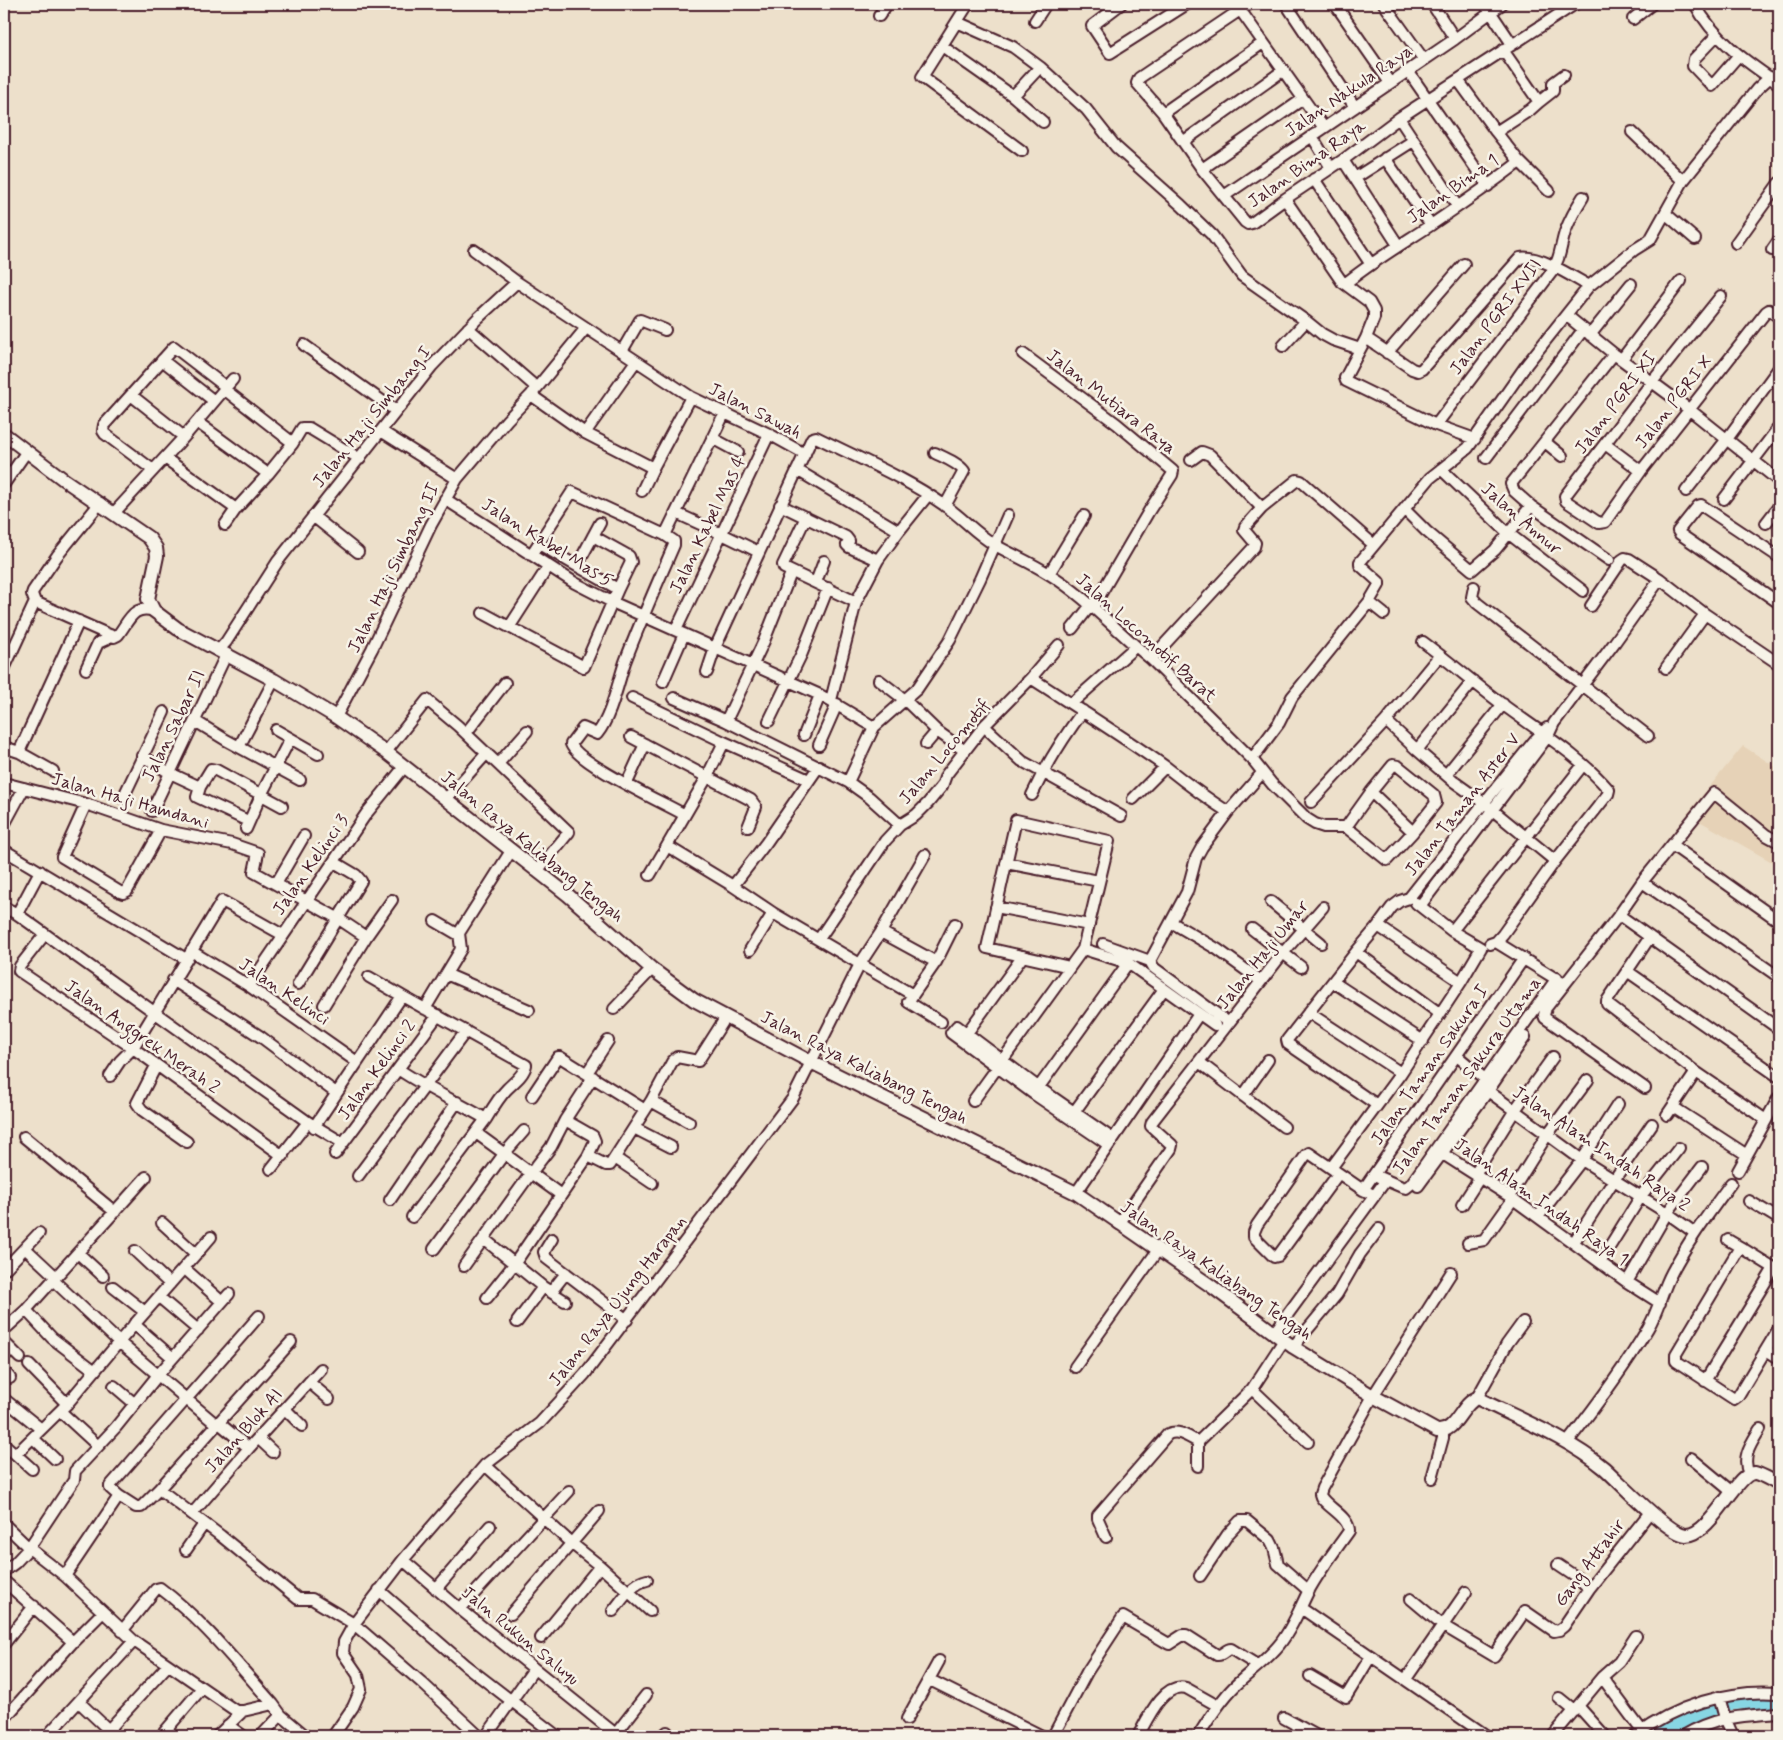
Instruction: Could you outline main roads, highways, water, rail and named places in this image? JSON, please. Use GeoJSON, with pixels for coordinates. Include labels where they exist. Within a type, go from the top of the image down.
{"type":"FeatureCollection","features":[{"type":"Feature","properties":{"kind":"main road","name":"Jalan Raya Kaliabang Tengah"},"geometry":{"type":"LineString","coordinates":[[4,434],[149,538],[156,548],[158,556],[148,599],[154,611],[178,629],[274,680],[336,717],[386,752],[568,895],[652,969],[694,1000],[811,1062],[1076,1193],[1284,1340],[1373,1396],[1430,1427],[1443,1431],[1450,1427],[1469,1402],[1477,1398],[1567,1443],[1603,1468],[1650,1512],[1681,1534],[1687,1535],[1698,1532],[1710,1521],[1732,1492],[1749,1474],[1755,1473],[1779,1484]]}},
{"type":"Feature","properties":{"kind":"waterway"},"geometry":{"type":"LineString","coordinates":[[1731,1702],[1779,1700]]}},
{"type":"Feature","properties":{"kind":"waterway"},"geometry":{"type":"LineString","coordinates":[[1661,1736],[1709,1712]]}}]}
